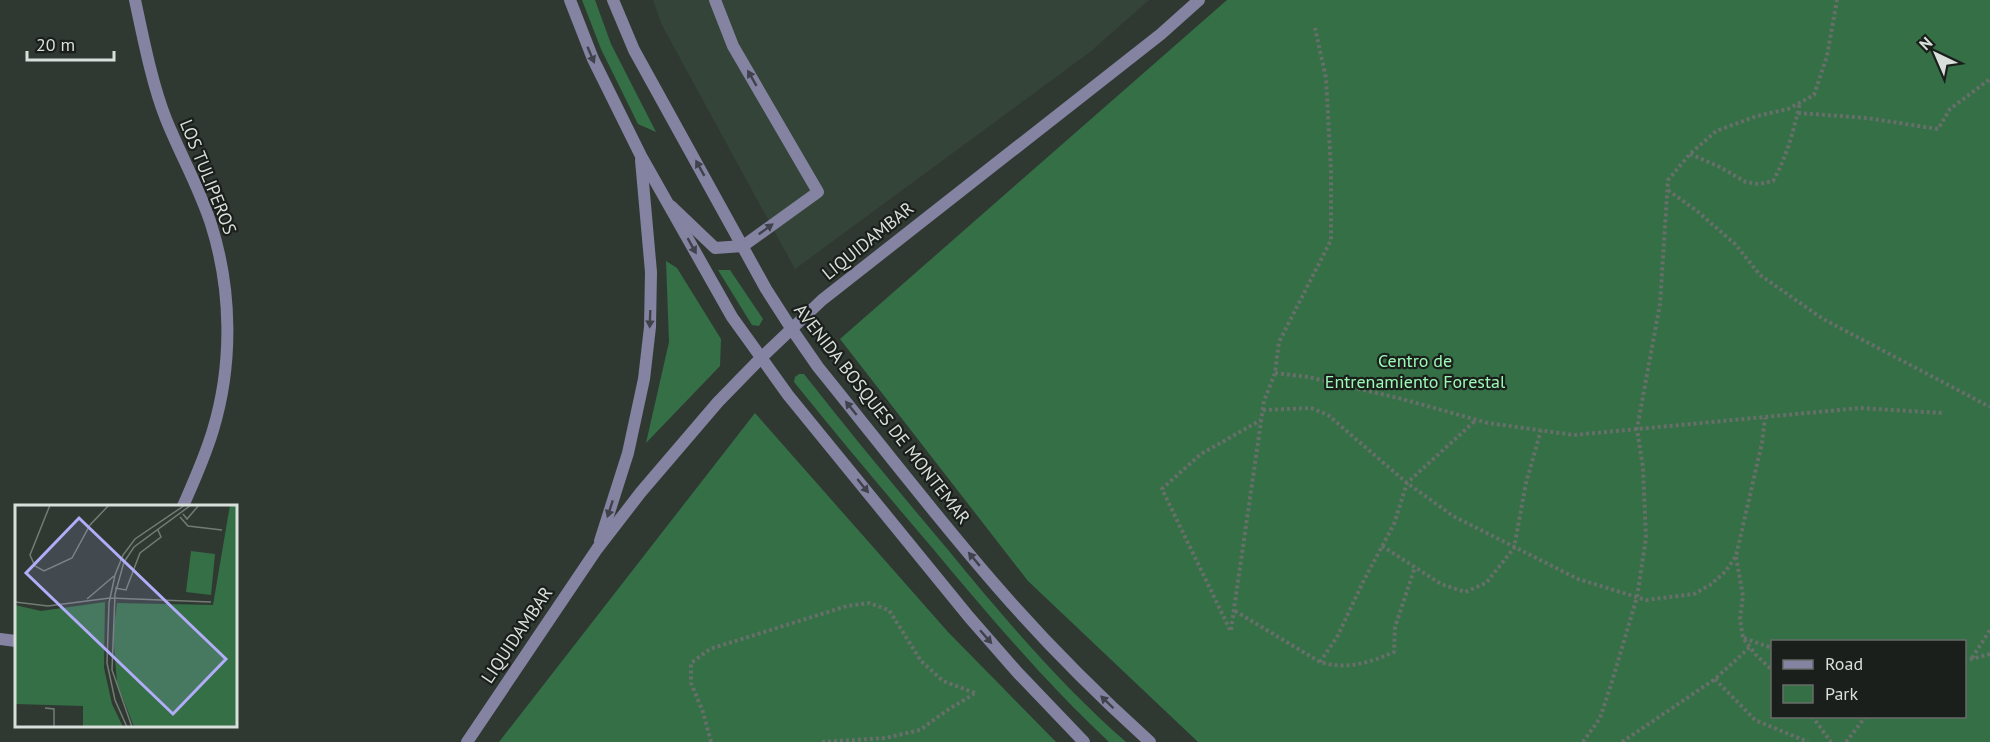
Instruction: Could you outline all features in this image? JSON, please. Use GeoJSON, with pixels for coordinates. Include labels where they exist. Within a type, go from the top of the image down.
{"type":"FeatureCollection","features":[{"type":"Feature","properties":{"kind":"street","name":"LOS TULIPEROS"},"geometry":{"type":"LineString","coordinates":[[135,0],[165,118],[211,224],[221,262],[226,295],[226,363],[221,396],[213,430],[184,505]]}},
{"type":"Feature","properties":{"kind":"street"},"geometry":{"type":"LineString","coordinates":[[570,0],[593,59],[641,156],[732,317],[760,359],[1017,673],[1084,742]]}},
{"type":"Feature","properties":{"kind":"street","name":"AVENIDA BOSQUES DE MONTEMAR"},"geometry":{"type":"LineString","coordinates":[[613,0],[634,50],[766,290],[790,328],[833,385],[999,590],[1106,702],[1150,742]]}},
{"type":"Feature","properties":{"kind":"street"},"geometry":{"type":"LineString","coordinates":[[668,203],[715,248],[743,246],[818,192],[733,46],[715,0]]}},
{"type":"Feature","properties":{"kind":"street","name":"LIQUIDAMBAR"},"geometry":{"type":"LineString","coordinates":[[467,742],[597,549],[641,492],[705,417],[790,328],[904,235],[1161,34],[1199,0]]}},
{"type":"Feature","properties":{"kind":"street","name":"LIQUIDAMBAR"},"geometry":{"type":"LineString","coordinates":[[597,549],[628,453],[644,378],[650,327],[651,272],[641,156]]}},
{"type":"Feature","properties":{"kind":"street"},"geometry":{"type":"LineString","coordinates":[[0,639],[15,641]]}},
{"type":"Feature","properties":{"kind":"path"},"geometry":{"type":"LineString","coordinates":[[1583,742],[1600,718],[1637,597],[1646,538],[1643,468],[1637,429],[1660,304],[1668,180],[1690,154],[1716,131],[1757,116],[1788,110],[1814,95],[1827,56],[1837,0]]}},
{"type":"Feature","properties":{"kind":"path"},"geometry":{"type":"LineString","coordinates":[[1261,420],[1201,454],[1162,489],[1231,630],[1264,401],[1275,373],[1279,342],[1332,240],[1326,78],[1315,28]]}},
{"type":"Feature","properties":{"kind":"path"},"geometry":{"type":"LineString","coordinates":[[1798,113],[1867,118],[1938,129],[1950,109],[1990,79]]}},
{"type":"Feature","properties":{"kind":"path"},"geometry":{"type":"LineString","coordinates":[[1690,154],[1746,182],[1759,184],[1773,181],[1790,145],[1800,102]]}},
{"type":"Feature","properties":{"kind":"path"},"geometry":{"type":"LineString","coordinates":[[1668,190],[1697,211],[1735,244],[1760,275],[1823,319],[1990,407]]}},
{"type":"Feature","properties":{"kind":"path"},"geometry":{"type":"LineString","coordinates":[[1275,373],[1308,377],[1402,399],[1488,423],[1574,435],[1860,408],[1942,413]]}},
{"type":"Feature","properties":{"kind":"path"},"geometry":{"type":"LineString","coordinates":[[1263,410],[1311,408],[1328,415],[1407,483],[1453,516],[1578,579],[1646,600],[1695,594],[1725,572],[1736,556],[1762,443],[1765,418]]}},
{"type":"Feature","properties":{"kind":"path"},"geometry":{"type":"LineString","coordinates":[[1320,662],[1337,637],[1394,524],[1407,483],[1476,419]]}},
{"type":"Feature","properties":{"kind":"path"},"geometry":{"type":"LineString","coordinates":[[1382,546],[1441,584],[1465,592],[1486,583],[1514,548],[1526,483],[1541,430]]}},
{"type":"Feature","properties":{"kind":"path"},"geometry":{"type":"LineString","coordinates":[[1736,556],[1743,596],[1740,619],[1743,638],[1771,668]]}},
{"type":"Feature","properties":{"kind":"path"},"geometry":{"type":"LineString","coordinates":[[1234,611],[1320,662],[1336,667],[1379,659],[1394,652],[1395,627],[1415,567]]}},
{"type":"Feature","properties":{"kind":"path"},"geometry":{"type":"LineString","coordinates":[[711,742],[692,683],[691,663],[710,650],[848,606],[869,603],[889,610],[921,662],[943,681],[975,693],[920,730],[885,738],[822,742]]}},
{"type":"Feature","properties":{"kind":"path"},"geometry":{"type":"LineString","coordinates":[[1972,658],[1990,630]]}},
{"type":"Feature","properties":{"kind":"path"},"geometry":{"type":"LineString","coordinates":[[1743,638],[1771,647]]}},
{"type":"Feature","properties":{"kind":"path"},"geometry":{"type":"LineString","coordinates":[[1622,742],[1715,679],[1750,647]]}},
{"type":"Feature","properties":{"kind":"path"},"geometry":{"type":"LineString","coordinates":[[1966,661],[1990,654]]}},
{"type":"Feature","properties":{"kind":"path"},"geometry":{"type":"LineString","coordinates":[[1715,679],[1755,720],[1808,742]]}},
{"type":"Feature","properties":{"kind":"path"},"geometry":{"type":"LineString","coordinates":[[1813,718],[1831,742]]}},
{"type":"Feature","properties":{"kind":"path"},"geometry":{"type":"LineString","coordinates":[[1846,742],[1865,718]]}},
{"type":"Feature","properties":{"kind":"shaded area"},"geometry":{"type":"Polygon","coordinates":[[[653,0],[1149,0],[1090,52],[795,269],[662,25],[653,0]]]}},
{"type":"Feature","properties":{"kind":"green space"},"geometry":{"type":"Polygon","coordinates":[[[582,0],[595,0],[611,44],[656,132],[638,124],[601,49],[582,0]]]}},
{"type":"Feature","properties":{"kind":"green space","name":"Centro de Entrenamiento Forestal"},"geometry":{"type":"Polygon","coordinates":[[[1227,0],[1990,0],[1990,742],[1198,742],[1028,581],[840,339],[1227,0]]]}},
{"type":"Feature","properties":{"kind":"green space"},"geometry":{"type":"Polygon","coordinates":[[[666,261],[677,268],[721,339],[720,366],[646,443],[669,342],[666,261]]]}},
{"type":"Feature","properties":{"kind":"green space"},"geometry":{"type":"Polygon","coordinates":[[[718,270],[730,270],[763,319],[759,326],[752,325],[718,270]]]}},
{"type":"Feature","properties":{"kind":"green space"},"geometry":{"type":"Polygon","coordinates":[[[804,374],[1012,626],[1055,674],[1126,742],[1109,742],[1019,649],[794,382],[795,377],[804,374]]]}},
{"type":"Feature","properties":{"kind":"green space"},"geometry":{"type":"Polygon","coordinates":[[[755,413],[948,632],[1056,742],[499,742],[755,413]]]}}]}
